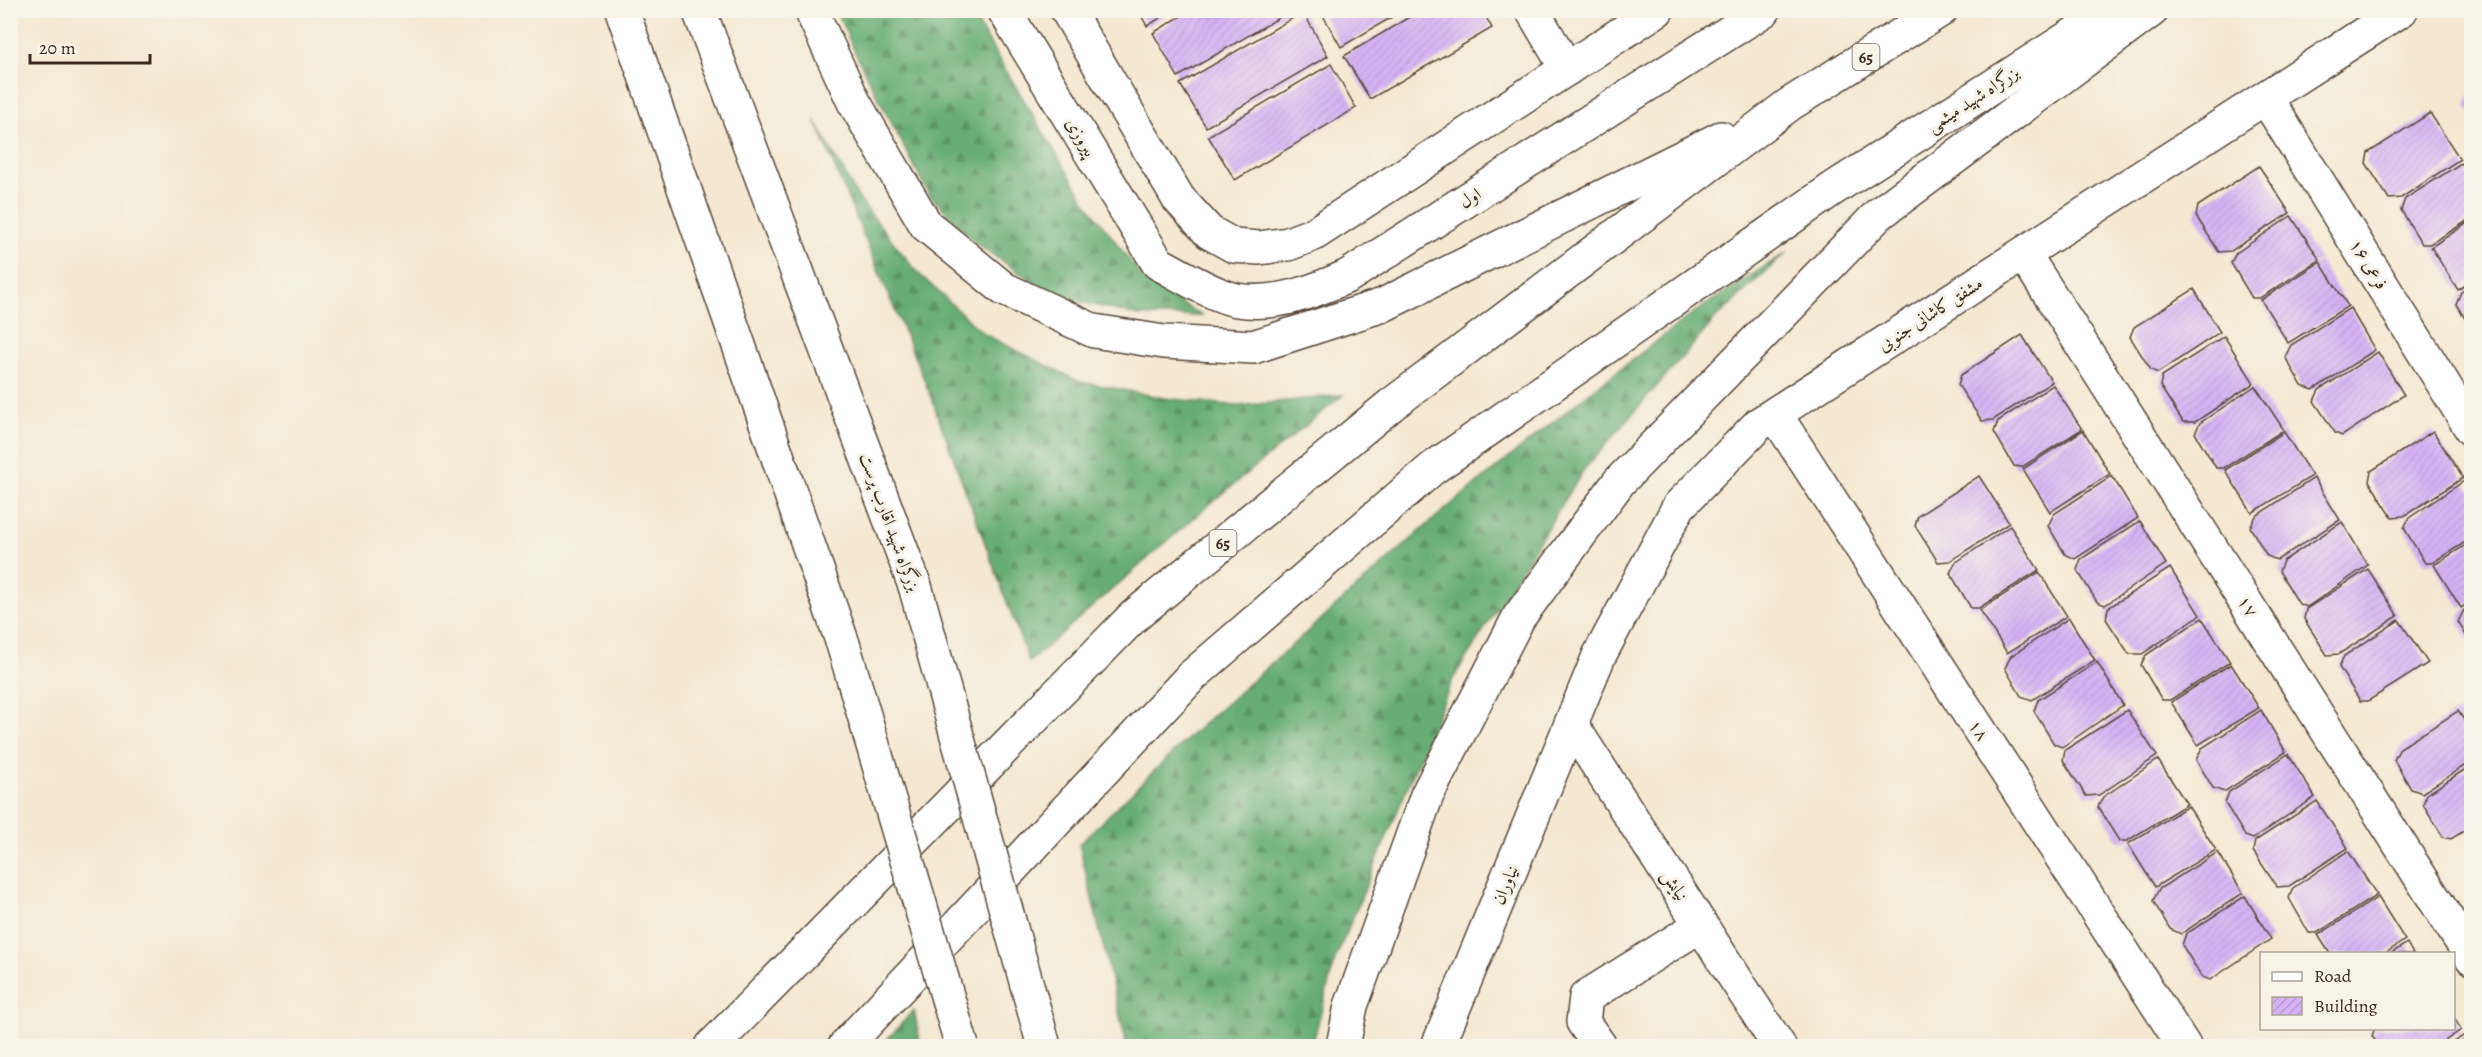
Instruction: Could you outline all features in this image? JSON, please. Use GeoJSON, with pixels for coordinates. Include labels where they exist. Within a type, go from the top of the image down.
{"type":"FeatureCollection","features":[{"type":"Feature","properties":{"kind":"main road"},"geometry":{"type":"LineString","coordinates":[[622,10],[843,644],[962,1047]]}},
{"type":"Feature","properties":{"kind":"main road","name":"بزرگراه شهید اقارب پرست"},"geometry":{"type":"LineString","coordinates":[[699,10],[915,586],[1044,1047]]}},
{"type":"Feature","properties":{"kind":"main road"},"geometry":{"type":"LineString","coordinates":[[811,10],[854,102],[926,225],[1004,289],[1094,331],[1164,342],[1253,347],[1383,305],[1790,104]]}},
{"type":"Feature","properties":{"kind":"main road","name":"پیروزی"},"geometry":{"type":"LineString","coordinates":[[1004,10],[1158,263]]}},
{"type":"Feature","properties":{"kind":"main road"},"geometry":{"type":"LineString","coordinates":[[1066,10],[1178,198],[1209,232],[1234,246],[1259,248],[1288,244],[1314,234],[1657,10]]}},
{"type":"Feature","properties":{"kind":"main road"},"geometry":{"type":"LineString","coordinates":[[1532,10],[1567,69]]}},
{"type":"Feature","properties":{"kind":"main road","name":"اول"},"geometry":{"type":"LineString","coordinates":[[1158,263],[1236,300],[1269,301],[1305,295],[1348,276],[1764,10]]}},
{"type":"Feature","properties":{"kind":"main road","name":"65"},"geometry":{"type":"LineString","coordinates":[[712,1047],[1133,617],[1391,405],[1790,104],[1941,10]]}},
{"type":"Feature","properties":{"kind":"main road","name":"بزرگراه شهید میثمی"},"geometry":{"type":"LineString","coordinates":[[845,1047],[1191,677],[1432,468],[1834,188],[2112,10]]}},
{"type":"Feature","properties":{"kind":"main road"},"geometry":{"type":"LineString","coordinates":[[1343,1047],[1351,1006],[1426,795],[1519,617],[1619,482],[1879,214],[2152,10]]}},
{"type":"Feature","properties":{"kind":"main road","name":"مشفق کاشانی جنوبی"},"geometry":{"type":"LineString","coordinates":[[1571,724],[1599,656],[1678,506],[1759,424],[2401,10]]}},
{"type":"Feature","properties":{"kind":"main road","name":"فرعی ۱۶"},"geometry":{"type":"LineString","coordinates":[[2266,98],[2472,430]]}},
{"type":"Feature","properties":{"kind":"main road","name":"۱۷"},"geometry":{"type":"LineString","coordinates":[[2024,254],[2472,958]]}},
{"type":"Feature","properties":{"kind":"main road","name":"۱۸"},"geometry":{"type":"LineString","coordinates":[[1775,414],[2184,1047]]}},
{"type":"Feature","properties":{"kind":"main road","name":"نیایش"},"geometry":{"type":"LineString","coordinates":[[1571,724],[1779,1047]]}},
{"type":"Feature","properties":{"kind":"main road","name":"نیاوران"},"geometry":{"type":"LineString","coordinates":[[1438,1047],[1571,724]]}},
{"type":"Feature","properties":{"kind":"main road"},"geometry":{"type":"LineString","coordinates":[[1600,1047],[1583,1022],[1586,997],[1701,925]]}},
{"type":"Feature","properties":{"kind":"green space"},"geometry":{"type":"Polygon","coordinates":[[[836,11],[970,11],[1085,201],[1145,281],[1202,316],[1139,316],[1053,295],[978,245],[929,194],[864,71],[836,11]]]}},
{"type":"Feature","properties":{"kind":"green space"},"geometry":{"type":"Polygon","coordinates":[[[815,120],[859,199],[917,272],[984,334],[1078,381],[1164,398],[1239,406],[1343,395],[1210,504],[1029,662],[926,384],[815,120]]]}},
{"type":"Feature","properties":{"kind":"green space"},"geometry":{"type":"Polygon","coordinates":[[[1786,253],[1716,318],[1583,471],[1453,679],[1335,960],[1312,1046],[1127,1046],[1079,844],[1193,733],[1443,511],[1594,389],[1693,313],[1786,253]]]}},
{"type":"Feature","properties":{"kind":"green space"},"geometry":{"type":"Polygon","coordinates":[[[914,1010],[921,1046],[881,1046],[914,1010]]]}},
{"type":"Feature","properties":{"kind":"building"},"geometry":{"type":"Polygon","coordinates":[[[1138,10],[1174,10],[1147,26],[1138,10]]]}},
{"type":"Feature","properties":{"kind":"building"},"geometry":{"type":"Polygon","coordinates":[[[1191,10],[1292,10],[1178,77],[1153,33],[1191,10]]]}},
{"type":"Feature","properties":{"kind":"building"},"geometry":{"type":"Polygon","coordinates":[[[1320,10],[1404,10],[1341,47],[1320,10]]]}},
{"type":"Feature","properties":{"kind":"building"},"geometry":{"type":"Polygon","coordinates":[[[1421,10],[1482,10],[1492,28],[1370,99],[1344,56],[1421,10]]]}},
{"type":"Feature","properties":{"kind":"building"},"geometry":{"type":"Polygon","coordinates":[[[1303,12],[1328,56],[1206,127],[1180,84],[1303,12]]]}},
{"type":"Feature","properties":{"kind":"building"},"geometry":{"type":"Polygon","coordinates":[[[1331,64],[1356,108],[1235,180],[1208,136],[1331,64]]]}},
{"type":"Feature","properties":{"kind":"building"},"geometry":{"type":"Polygon","coordinates":[[[2472,94],[2472,114],[2466,106],[2472,94]]]}},
{"type":"Feature","properties":{"kind":"building"},"geometry":{"type":"Polygon","coordinates":[[[2430,113],[2460,159],[2401,198],[2389,199],[2366,163],[2368,153],[2430,113]]]}},
{"type":"Feature","properties":{"kind":"building"},"geometry":{"type":"Polygon","coordinates":[[[2461,163],[2472,179],[2472,218],[2430,244],[2422,244],[2401,210],[2405,199],[2461,163]]]}},
{"type":"Feature","properties":{"kind":"building"},"geometry":{"type":"Polygon","coordinates":[[[2259,166],[2290,213],[2231,251],[2219,252],[2196,216],[2198,206],[2259,166]]]}},
{"type":"Feature","properties":{"kind":"building"},"geometry":{"type":"Polygon","coordinates":[[[2291,216],[2320,260],[2260,298],[2252,298],[2231,263],[2236,253],[2291,216]]]}},
{"type":"Feature","properties":{"kind":"building"},"geometry":{"type":"Polygon","coordinates":[[[2472,220],[2472,281],[2458,290],[2431,247],[2472,220]]]}},
{"type":"Feature","properties":{"kind":"building"},"geometry":{"type":"Polygon","coordinates":[[[2320,262],[2348,306],[2288,343],[2261,300],[2320,262]]]}},
{"type":"Feature","properties":{"kind":"building"},"geometry":{"type":"Polygon","coordinates":[[[2472,286],[2472,330],[2456,304],[2461,292],[2472,286]]]}},
{"type":"Feature","properties":{"kind":"building"},"geometry":{"type":"Polygon","coordinates":[[[2194,289],[2220,332],[2158,373],[2151,370],[2130,337],[2134,327],[2194,289]]]}},
{"type":"Feature","properties":{"kind":"building"},"geometry":{"type":"Polygon","coordinates":[[[2350,308],[2375,350],[2313,390],[2302,386],[2285,357],[2291,345],[2350,308]]]}},
{"type":"Feature","properties":{"kind":"building"},"geometry":{"type":"Polygon","coordinates":[[[2022,335],[2052,382],[1993,420],[1982,421],[1958,385],[1961,375],[2022,335]]]}},
{"type":"Feature","properties":{"kind":"building"},"geometry":{"type":"Polygon","coordinates":[[[2224,336],[2254,383],[2195,422],[2183,422],[2160,386],[2162,376],[2224,336]]]}},
{"type":"Feature","properties":{"kind":"building"},"geometry":{"type":"Polygon","coordinates":[[[2378,352],[2404,395],[2342,436],[2335,433],[2314,401],[2319,390],[2378,352]]]}},
{"type":"Feature","properties":{"kind":"building"},"geometry":{"type":"Polygon","coordinates":[[[2053,385],[2082,429],[2022,467],[2014,466],[1994,432],[1998,421],[2053,385]]]}},
{"type":"Feature","properties":{"kind":"building"},"geometry":{"type":"Polygon","coordinates":[[[2255,386],[2284,430],[2224,468],[2216,468],[2195,433],[2200,423],[2255,386]]]}},
{"type":"Feature","properties":{"kind":"building"},"geometry":{"type":"Polygon","coordinates":[[[2083,430],[2110,474],[2050,512],[2023,469],[2083,430]]]}},
{"type":"Feature","properties":{"kind":"building"},"geometry":{"type":"Polygon","coordinates":[[[2433,431],[2463,478],[2404,516],[2392,517],[2369,481],[2371,471],[2433,431]]]}},
{"type":"Feature","properties":{"kind":"building"},"geometry":{"type":"Polygon","coordinates":[[[2284,432],[2312,476],[2252,513],[2225,470],[2284,432]]]}},
{"type":"Feature","properties":{"kind":"building"},"geometry":{"type":"Polygon","coordinates":[[[1979,476],[2009,523],[1950,561],[1938,562],[1915,526],[1918,516],[1979,476]]]}},
{"type":"Feature","properties":{"kind":"building"},"geometry":{"type":"Polygon","coordinates":[[[2112,476],[2138,518],[2075,559],[2065,554],[2048,526],[2054,514],[2112,476]]]}},
{"type":"Feature","properties":{"kind":"building"},"geometry":{"type":"Polygon","coordinates":[[[2314,478],[2340,520],[2277,560],[2267,556],[2250,527],[2256,516],[2314,478]]]}},
{"type":"Feature","properties":{"kind":"building"},"geometry":{"type":"Polygon","coordinates":[[[2464,481],[2472,493],[2472,538],[2432,563],[2425,563],[2404,528],[2409,518],[2464,481]]]}},
{"type":"Feature","properties":{"kind":"building"},"geometry":{"type":"Polygon","coordinates":[[[2140,521],[2166,564],[2105,605],[2097,602],[2077,570],[2081,559],[2140,521]]]}},
{"type":"Feature","properties":{"kind":"building"},"geometry":{"type":"Polygon","coordinates":[[[2342,522],[2368,565],[2307,607],[2299,604],[2279,571],[2283,561],[2342,522]]]}},
{"type":"Feature","properties":{"kind":"building"},"geometry":{"type":"Polygon","coordinates":[[[2010,526],[2039,570],[1979,608],[1971,608],[1950,573],[1955,563],[2010,526]]]}},
{"type":"Feature","properties":{"kind":"building"},"geometry":{"type":"Polygon","coordinates":[[[2472,541],[2472,601],[2461,608],[2434,565],[2472,541]]]}},
{"type":"Feature","properties":{"kind":"building"},"geometry":{"type":"Polygon","coordinates":[[[2170,568],[2200,615],[2142,654],[2129,654],[2106,619],[2108,608],[2170,568]]]}},
{"type":"Feature","properties":{"kind":"building"},"geometry":{"type":"Polygon","coordinates":[[[2368,569],[2398,616],[2339,654],[2327,655],[2304,619],[2306,609],[2368,569]]]}},
{"type":"Feature","properties":{"kind":"building"},"geometry":{"type":"Polygon","coordinates":[[[2039,572],[2067,616],[2007,653],[1980,610],[2039,572]]]}},
{"type":"Feature","properties":{"kind":"building"},"geometry":{"type":"Polygon","coordinates":[[[2472,606],[2472,645],[2458,622],[2464,610],[2472,606]]]}},
{"type":"Feature","properties":{"kind":"building"},"geometry":{"type":"Polygon","coordinates":[[[2069,618],[2095,660],[2032,700],[2021,696],[2005,668],[2011,656],[2069,618]]]}},
{"type":"Feature","properties":{"kind":"building"},"geometry":{"type":"Polygon","coordinates":[[[2202,618],[2230,662],[2170,700],[2162,700],[2141,665],[2146,655],[2202,618]]]}},
{"type":"Feature","properties":{"kind":"building"},"geometry":{"type":"Polygon","coordinates":[[[2399,620],[2428,663],[2368,701],[2360,701],[2339,667],[2344,656],[2399,620]]]}},
{"type":"Feature","properties":{"kind":"building"},"geometry":{"type":"Polygon","coordinates":[[[2097,662],[2123,705],[2062,747],[2054,744],[2034,711],[2038,700],[2097,662]]]}},
{"type":"Feature","properties":{"kind":"building"},"geometry":{"type":"Polygon","coordinates":[[[2231,664],[2259,708],[2198,745],[2171,702],[2231,664]]]}},
{"type":"Feature","properties":{"kind":"building"},"geometry":{"type":"Polygon","coordinates":[[[2127,710],[2157,756],[2099,795],[2086,796],[2063,760],[2065,750],[2127,710]]]}},
{"type":"Feature","properties":{"kind":"building"},"geometry":{"type":"Polygon","coordinates":[[[2261,710],[2286,752],[2224,792],[2213,788],[2196,760],[2202,748],[2261,710]]]}},
{"type":"Feature","properties":{"kind":"building"},"geometry":{"type":"Polygon","coordinates":[[[2458,711],[2472,732],[2472,761],[2422,793],[2411,789],[2394,760],[2400,748],[2458,711]]]}},
{"type":"Feature","properties":{"kind":"building"},"geometry":{"type":"Polygon","coordinates":[[[2288,754],[2315,797],[2253,839],[2245,836],[2225,803],[2229,792],[2288,754]]]}},
{"type":"Feature","properties":{"kind":"building"},"geometry":{"type":"Polygon","coordinates":[[[2158,760],[2187,804],[2127,841],[2119,841],[2098,807],[2103,797],[2158,760]]]}},
{"type":"Feature","properties":{"kind":"building"},"geometry":{"type":"Polygon","coordinates":[[[2472,765],[2472,826],[2451,839],[2443,837],[2423,804],[2427,794],[2472,765]]]}},
{"type":"Feature","properties":{"kind":"building"},"geometry":{"type":"Polygon","coordinates":[[[2317,801],[2348,848],[2289,886],[2277,887],[2253,851],[2255,841],[2317,801]]]}},
{"type":"Feature","properties":{"kind":"building"},"geometry":{"type":"Polygon","coordinates":[[[2188,806],[2216,850],[2155,887],[2128,844],[2188,806]]]}},
{"type":"Feature","properties":{"kind":"building"},"geometry":{"type":"Polygon","coordinates":[[[2348,851],[2377,895],[2317,933],[2309,933],[2289,898],[2293,888],[2348,851]]]}},
{"type":"Feature","properties":{"kind":"building"},"geometry":{"type":"Polygon","coordinates":[[[2218,852],[2243,893],[2181,934],[2170,929],[2153,901],[2159,889],[2218,852]]]}},
{"type":"Feature","properties":{"kind":"building"},"geometry":{"type":"Polygon","coordinates":[[[2245,896],[2271,939],[2210,980],[2202,977],[2182,945],[2186,934],[2245,896]]]}},
{"type":"Feature","properties":{"kind":"building"},"geometry":{"type":"Polygon","coordinates":[[[2378,897],[2405,940],[2387,952],[2329,952],[2318,935],[2378,897]]]}},
{"type":"Feature","properties":{"kind":"building"},"geometry":{"type":"Polygon","coordinates":[[[2407,943],[2412,952],[2393,952],[2407,943]]]}},
{"type":"Feature","properties":{"kind":"building"},"geometry":{"type":"Polygon","coordinates":[[[2455,1019],[2461,1030],[2437,1046],[2379,1046],[2372,1036],[2374,1030],[2455,1030],[2455,1019]]]}},
{"type":"Feature","properties":{"kind":"building"},"geometry":{"type":"Polygon","coordinates":[[[2466,1034],[2472,1046],[2447,1046],[2466,1034]]]}}]}
